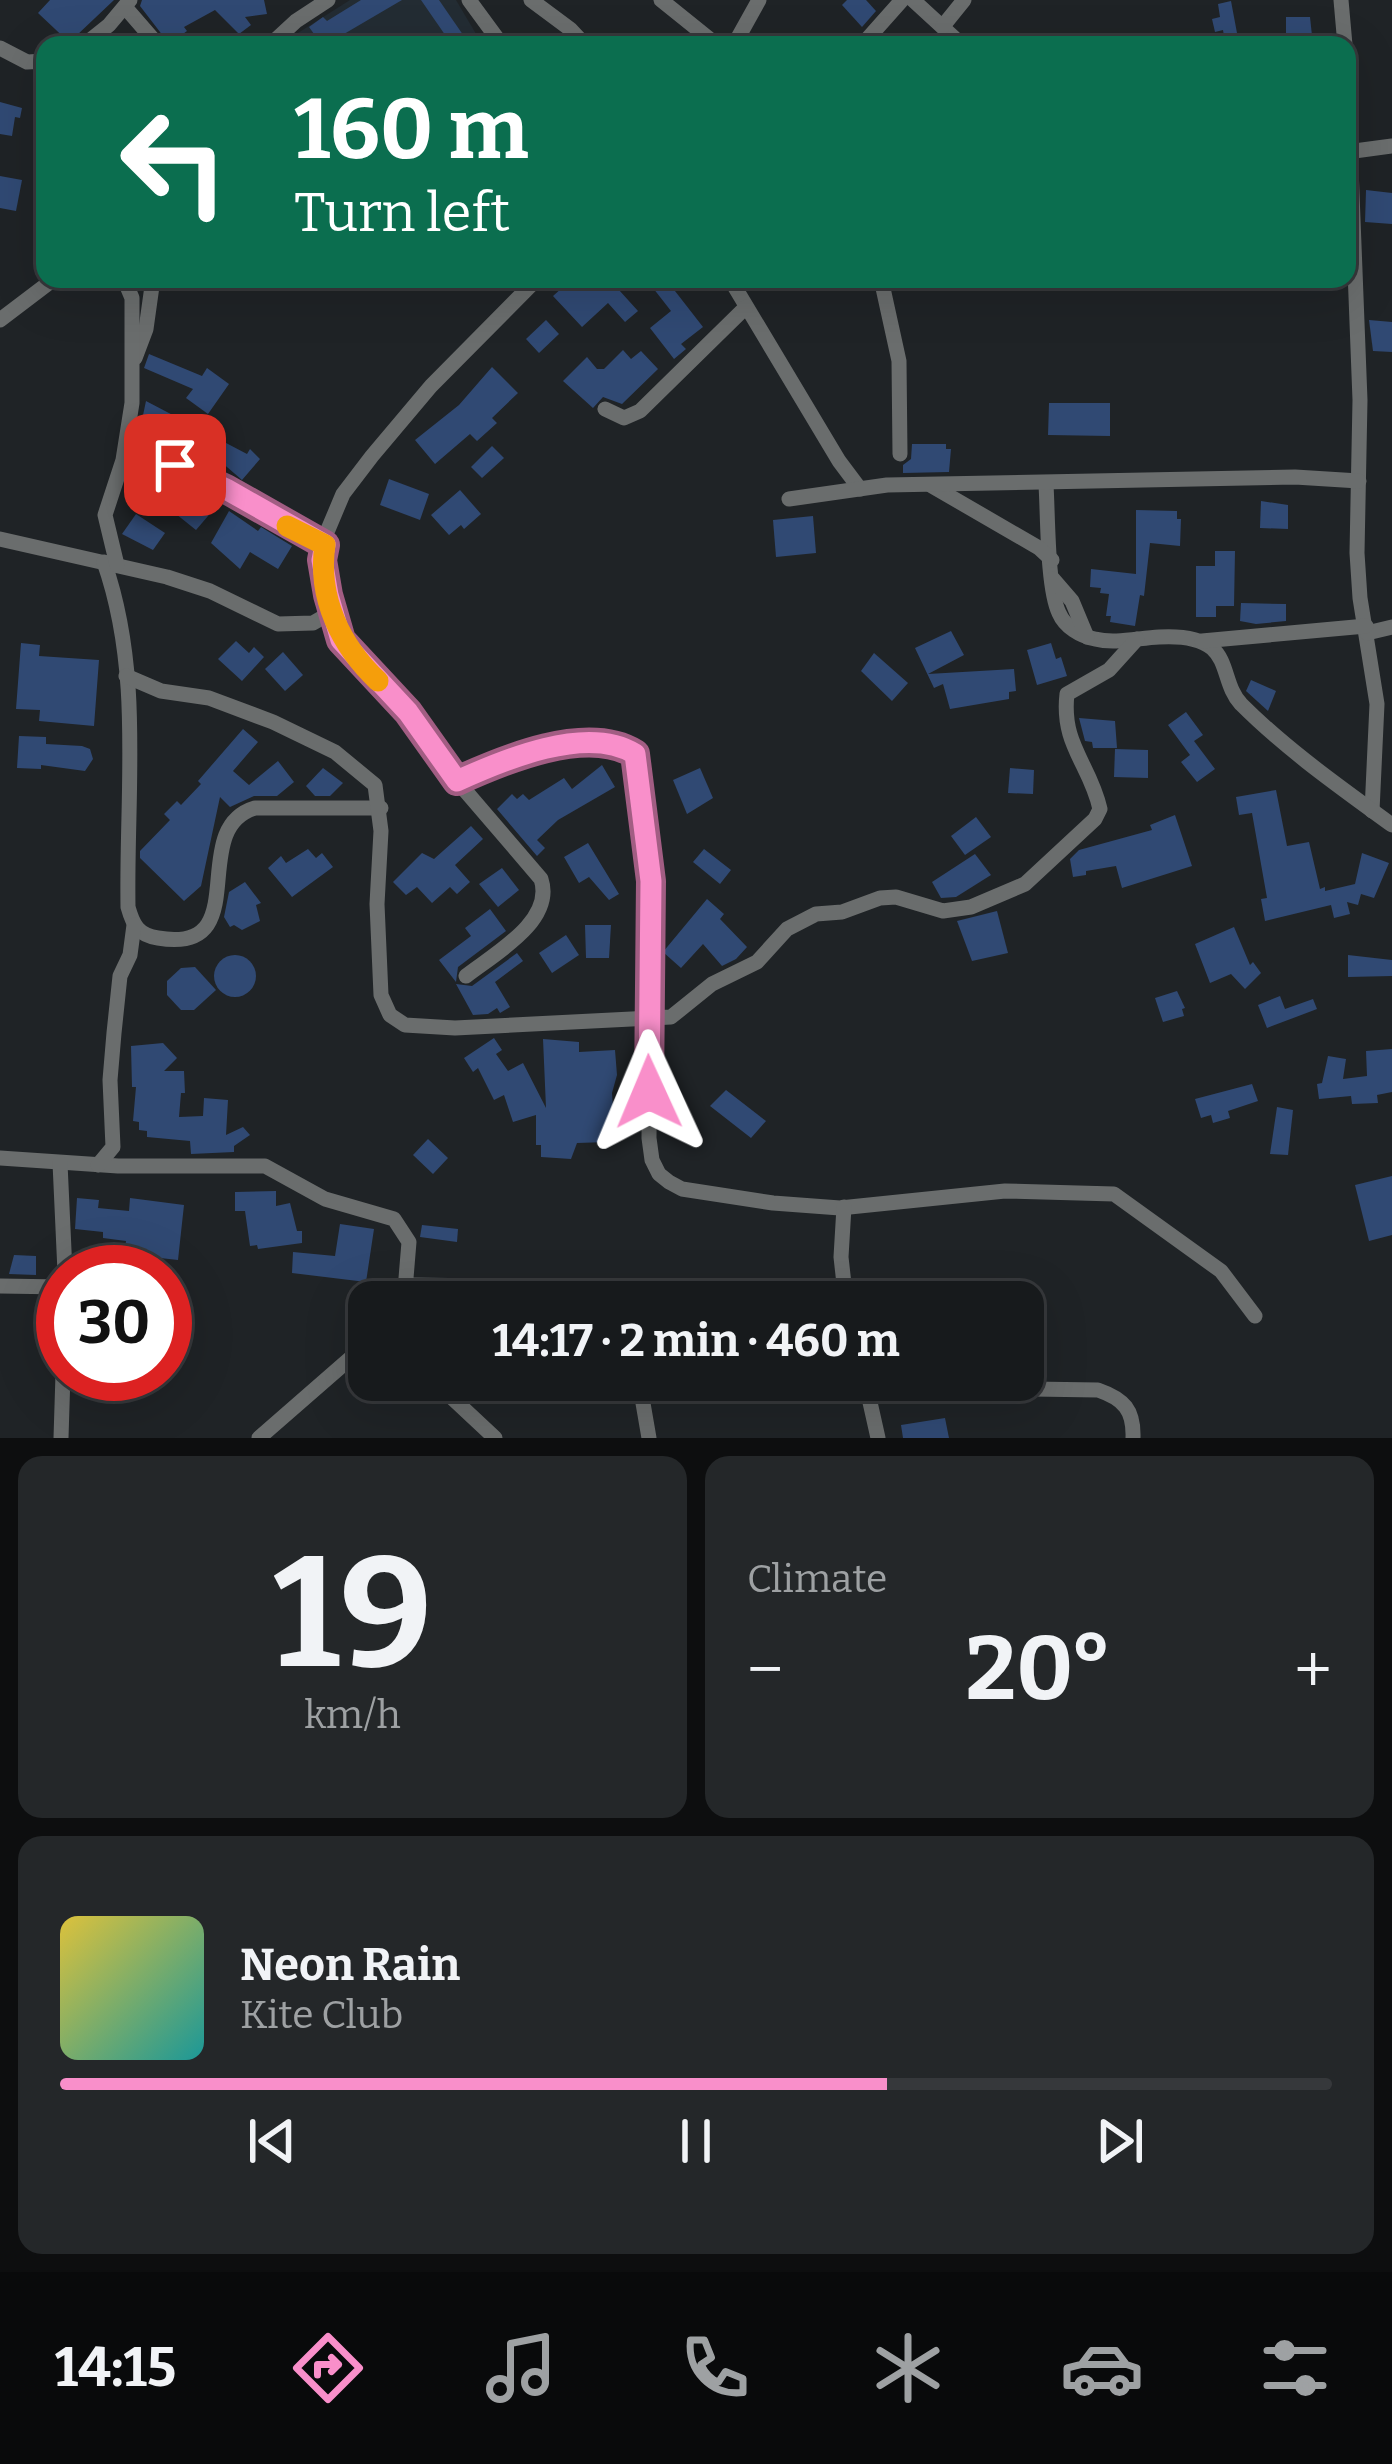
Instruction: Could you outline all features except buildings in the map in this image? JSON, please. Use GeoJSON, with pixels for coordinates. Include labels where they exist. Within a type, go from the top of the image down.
{"type":"FeatureCollection","features":[{"type":"Feature","properties":{"kind":"street"},"geometry":{"type":"LineString","coordinates":[[280,36],[328,0]]}},
{"type":"Feature","properties":{"kind":"street"},"geometry":{"type":"LineString","coordinates":[[469,0],[495,36]]}},
{"type":"Feature","properties":{"kind":"street"},"geometry":{"type":"LineString","coordinates":[[531,0],[577,36]]}},
{"type":"Feature","properties":{"kind":"street"},"geometry":{"type":"LineString","coordinates":[[661,0],[706,36]]}},
{"type":"Feature","properties":{"kind":"street"},"geometry":{"type":"LineString","coordinates":[[739,36],[759,0]]}},
{"type":"Feature","properties":{"kind":"street"},"geometry":{"type":"LineString","coordinates":[[870,36],[902,0]]}},
{"type":"Feature","properties":{"kind":"street"},"geometry":{"type":"LineString","coordinates":[[913,0],[953,36]]}},
{"type":"Feature","properties":{"kind":"street"},"geometry":{"type":"LineString","coordinates":[[943,26],[964,0]]}},
{"type":"Feature","properties":{"kind":"street"},"geometry":{"type":"LineString","coordinates":[[1341,0],[1344,36]]}},
{"type":"Feature","properties":{"kind":"street"},"geometry":{"type":"LineString","coordinates":[[93,36],[127,4],[151,36]]}},
{"type":"Feature","properties":{"kind":"street"},"geometry":{"type":"LineString","coordinates":[[0,48],[27,62],[36,62]]}},
{"type":"Feature","properties":{"kind":"street"},"geometry":{"type":"LineString","coordinates":[[1356,151],[1392,146]]}},
{"type":"Feature","properties":{"kind":"street"},"geometry":{"type":"LineString","coordinates":[[0,320],[42,288]]}},
{"type":"Feature","properties":{"kind":"street"},"geometry":{"type":"LineString","coordinates":[[98,1165],[113,1147],[113,1033],[120,976],[130,955],[134,925],[128,881],[132,722],[105,515],[126,447],[132,298],[128,288]]}},
{"type":"Feature","properties":{"kind":"street"},"geometry":{"type":"LineString","coordinates":[[131,368],[146,329],[152,288]]}},
{"type":"Feature","properties":{"kind":"street"},"geometry":{"type":"LineString","coordinates":[[466,976],[542,908],[542,879],[457,781],[408,712],[341,640],[322,560],[343,494],[431,386],[528,288]]}},
{"type":"Feature","properties":{"kind":"street"},"geometry":{"type":"LineString","coordinates":[[735,288],[860,489]]}},
{"type":"Feature","properties":{"kind":"street"},"geometry":{"type":"LineString","coordinates":[[883,288],[899,361],[900,454]]}},
{"type":"Feature","properties":{"kind":"street"},"geometry":{"type":"LineString","coordinates":[[1353,288],[1357,553],[1377,704],[1372,811]]}},
{"type":"Feature","properties":{"kind":"street"},"geometry":{"type":"LineString","coordinates":[[605,409],[624,418],[640,411],[746,307]]}},
{"type":"Feature","properties":{"kind":"street"},"geometry":{"type":"LineString","coordinates":[[126,447],[212,482],[325,545]]}},
{"type":"Feature","properties":{"kind":"street"},"geometry":{"type":"LineString","coordinates":[[789,499],[931,485],[1295,477],[1359,481]]}},
{"type":"Feature","properties":{"kind":"street"},"geometry":{"type":"LineString","coordinates":[[931,485],[1052,560]]}},
{"type":"Feature","properties":{"kind":"street"},"geometry":{"type":"LineString","coordinates":[[1046,485],[1052,578],[1072,601],[1087,637],[1198,641],[1392,627]]}},
{"type":"Feature","properties":{"kind":"street"},"geometry":{"type":"LineString","coordinates":[[0,539],[210,591],[278,624],[313,623],[332,612]]}},
{"type":"Feature","properties":{"kind":"street"},"geometry":{"type":"LineString","coordinates":[[126,676],[161,691],[209,698],[334,752],[375,785],[381,808],[376,904],[381,995],[390,1015],[405,1025],[455,1028],[670,1017],[712,984],[757,962],[788,929],[815,914],[896,897],[955,910],[1024,884],[1095,819],[1100,809],[1071,747],[1065,721],[1067,694],[1109,670],[1137,639]]}},
{"type":"Feature","properties":{"kind":"street"},"geometry":{"type":"LineString","coordinates":[[1198,641],[1221,659],[1228,688],[1239,702],[1306,761],[1392,825]]}},
{"type":"Feature","properties":{"kind":"street"},"geometry":{"type":"LineString","coordinates":[[457,781],[509,757],[559,746],[616,746],[635,754],[651,881],[649,1138],[659,1174],[682,1189],[720,1196],[844,1207],[1005,1191],[1114,1194],[1221,1271],[1255,1316]]}},
{"type":"Feature","properties":{"kind":"street"},"geometry":{"type":"LineString","coordinates":[[134,925],[143,935],[161,939],[186,940],[205,929],[214,914],[227,832],[242,812],[255,808],[381,808]]}},
{"type":"Feature","properties":{"kind":"street"},"geometry":{"type":"LineString","coordinates":[[0,1158],[98,1165],[265,1166],[326,1199],[394,1219],[410,1242],[408,1281]]}},
{"type":"Feature","properties":{"kind":"street"},"geometry":{"type":"LineString","coordinates":[[60,1163],[64,1245]]}},
{"type":"Feature","properties":{"kind":"street"},"geometry":{"type":"LineString","coordinates":[[844,1207],[844,1281]]}},
{"type":"Feature","properties":{"kind":"street"},"geometry":{"type":"LineString","coordinates":[[0,1286],[36,1287]]}},
{"type":"Feature","properties":{"kind":"street"},"geometry":{"type":"LineString","coordinates":[[259,1438],[348,1360]]}},
{"type":"Feature","properties":{"kind":"street"},"geometry":{"type":"LineString","coordinates":[[1044,1389],[1098,1390],[1117,1396],[1130,1410],[1132,1438]]}},
{"type":"Feature","properties":{"kind":"street"},"geometry":{"type":"LineString","coordinates":[[61,1438],[62,1401]]}},
{"type":"Feature","properties":{"kind":"street"},"geometry":{"type":"LineString","coordinates":[[455,1401],[495,1438]]}},
{"type":"Feature","properties":{"kind":"street"},"geometry":{"type":"LineString","coordinates":[[643,1401],[649,1438]]}},
{"type":"Feature","properties":{"kind":"street"},"geometry":{"type":"LineString","coordinates":[[872,1401],[878,1438]]}},
{"type":"Feature","properties":{"kind":"shaded area"},"geometry":{"type":"Polygon","coordinates":[[[350,0],[456,0],[477,36],[293,36],[350,0]]]}},
{"type":"Feature","properties":{"kind":"slow traffic"},"geometry":{"type":"LineString","coordinates":[[287,526],[325,545],[322,560],[341,640],[378,681]]}},
{"type":"Feature","properties":{"kind":"route"},"geometry":{"type":"LineString","coordinates":[[175,465],[325,545],[322,560],[341,640],[408,712],[457,781],[509,757],[542,749],[576,744],[616,746],[635,754],[651,881],[649,1092]]}}]}
